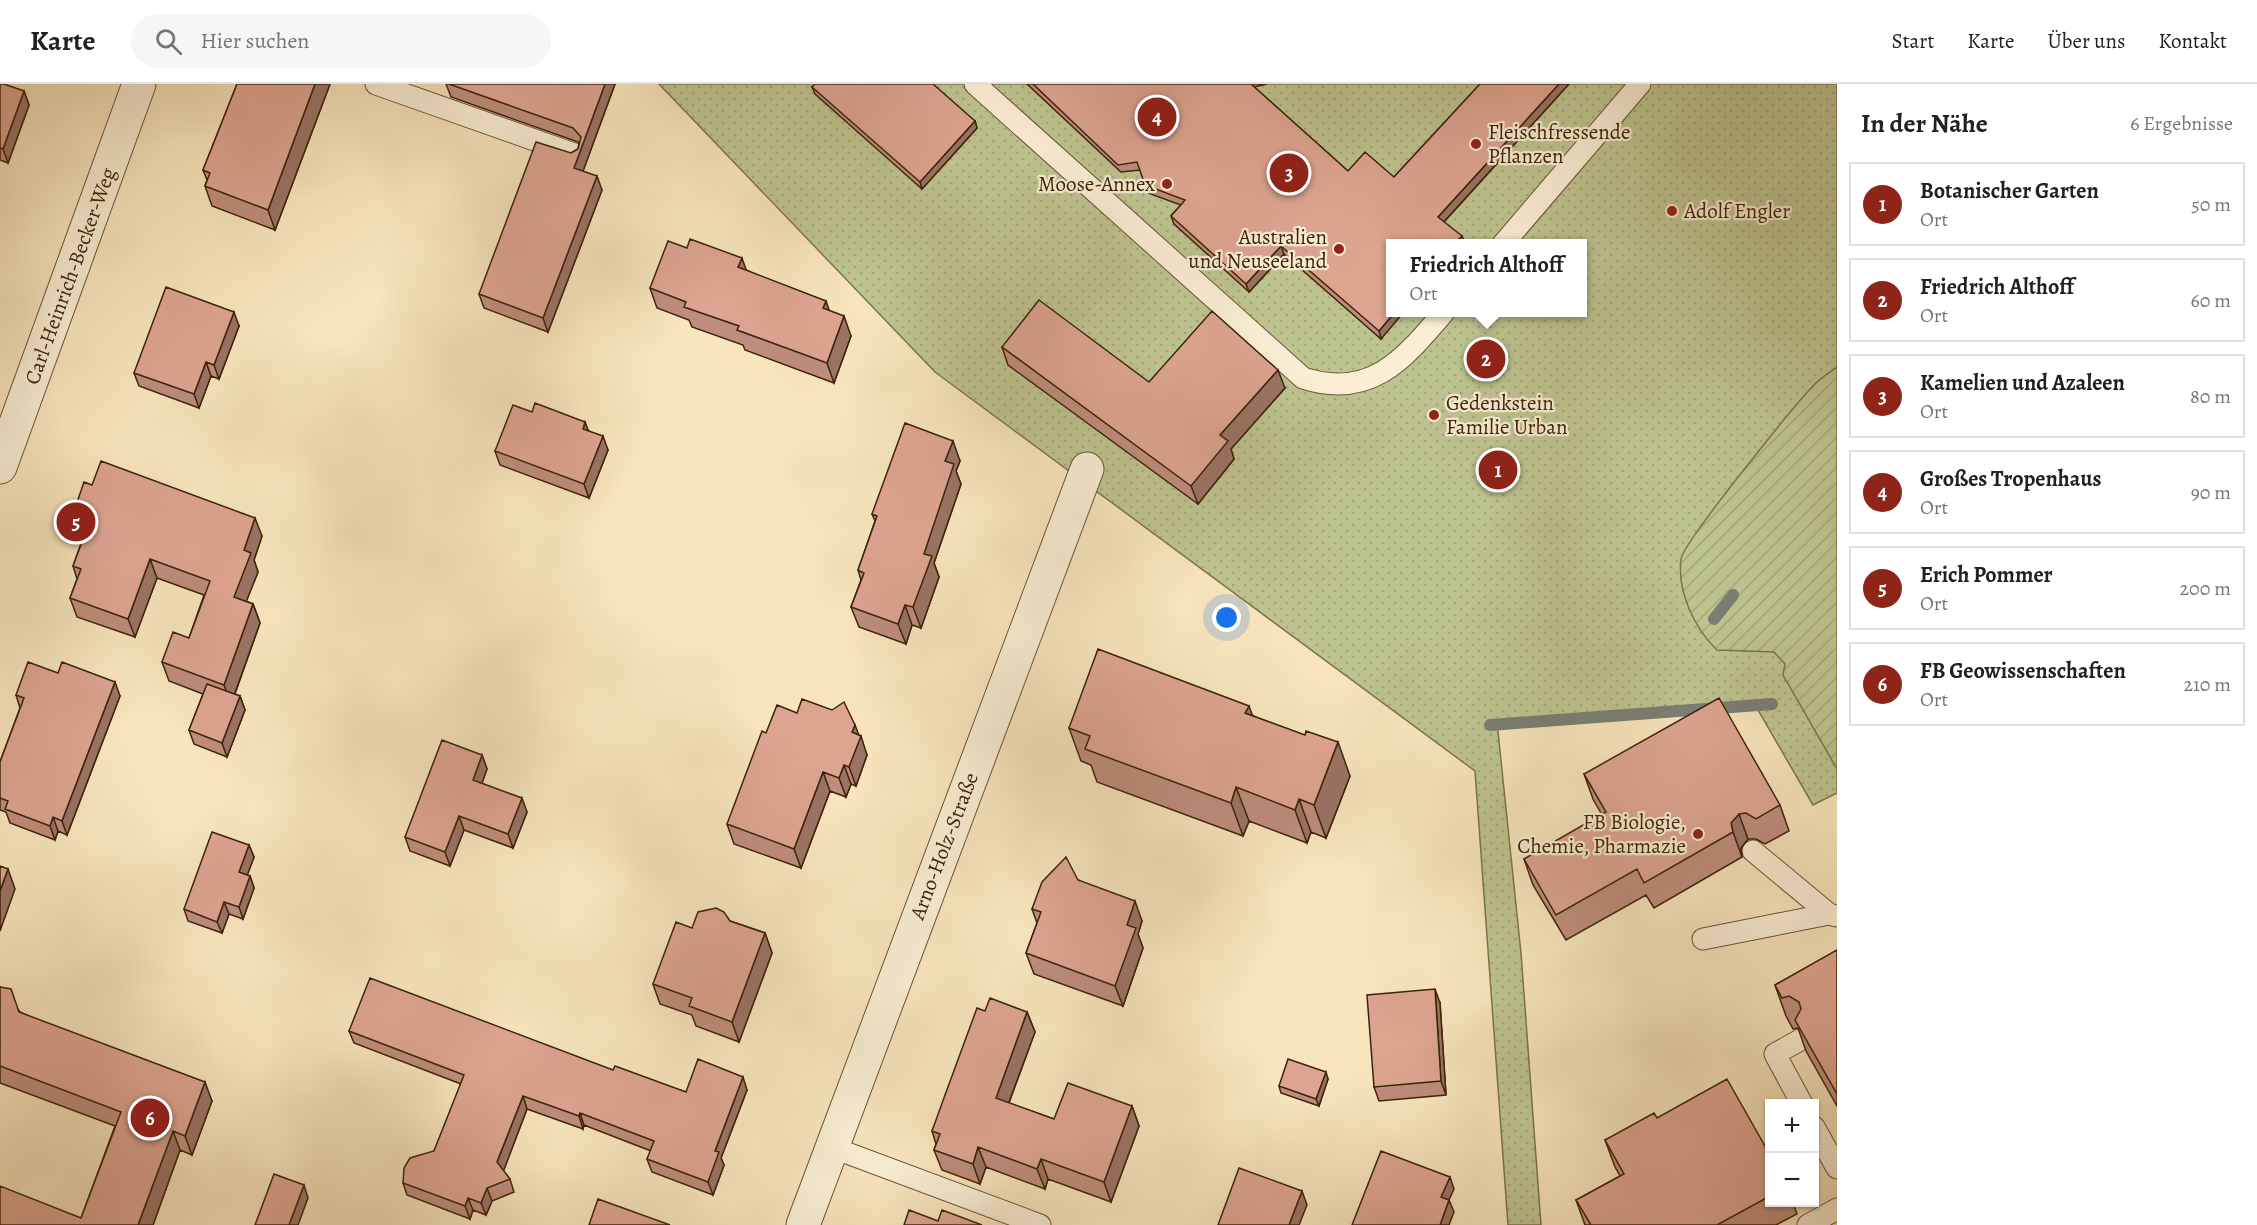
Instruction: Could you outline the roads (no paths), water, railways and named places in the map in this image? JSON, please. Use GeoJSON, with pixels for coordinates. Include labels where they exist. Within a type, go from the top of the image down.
{"type":"FeatureCollection","features":[{"type":"Feature","properties":{"kind":"street","name":"Carl-Heinrich-Becker-Weg"},"geometry":{"type":"LineString","coordinates":[[0,467],[139,84]]}},
{"type":"Feature","properties":{"kind":"street","name":"Arno-Holz-Straße"},"geometry":{"type":"LineString","coordinates":[[803,1225],[1087,469]]}},
{"type":"Feature","properties":{"kind":"lane"},"geometry":{"type":"LineString","coordinates":[[376,84],[574,154]]}},
{"type":"Feature","properties":{"kind":"lane"},"geometry":{"type":"LineString","coordinates":[[975,84],[1304,378],[1321,383],[1346,384],[1371,379],[1405,357],[1440,317]]}},
{"type":"Feature","properties":{"kind":"lane"},"geometry":{"type":"LineString","coordinates":[[1506,239],[1640,84]]}},
{"type":"Feature","properties":{"kind":"lane"},"geometry":{"type":"LineString","coordinates":[[1753,851],[1833,915]]}},
{"type":"Feature","properties":{"kind":"lane"},"geometry":{"type":"LineString","coordinates":[[1703,939],[1833,915]]}},
{"type":"Feature","properties":{"kind":"lane"},"geometry":{"type":"LineString","coordinates":[[1799,1099],[1775,1054],[1800,1040]]}},
{"type":"Feature","properties":{"kind":"lane"},"geometry":{"type":"LineString","coordinates":[[1819,1134],[1837,1168]]}},
{"type":"Feature","properties":{"kind":"lane"},"geometry":{"type":"LineString","coordinates":[[831,1147],[1040,1225]]}},
{"type":"Feature","properties":{"kind":"lane"},"geometry":{"type":"LineString","coordinates":[[1808,1225],[1837,1209]]}},
{"type":"Feature","properties":{"kind":"waterway"},"geometry":{"type":"LineString","coordinates":[[1714,619],[1733,595]]}},
{"type":"Feature","properties":{"kind":"waterway"},"geometry":{"type":"LineString","coordinates":[[1490,725],[1772,704]]}},
{"type":"Feature","properties":{"kind":"place","name":"Großes Tropenhaus"},"geometry":{"type":"Point","coordinates":[1157,117]}},
{"type":"Feature","properties":{"kind":"place","name":"Fleischfressende Pflanzen"},"geometry":{"type":"Point","coordinates":[1476,144]}},
{"type":"Feature","properties":{"kind":"place","name":"Kamelien und Azaleen"},"geometry":{"type":"Point","coordinates":[1289,173]}},
{"type":"Feature","properties":{"kind":"place","name":"Moose-Annex"},"geometry":{"type":"Point","coordinates":[1167,184]}},
{"type":"Feature","properties":{"kind":"place","name":"Adolf Engler"},"geometry":{"type":"Point","coordinates":[1672,211]}},
{"type":"Feature","properties":{"kind":"place","name":"Australien und Neuseeland"},"geometry":{"type":"Point","coordinates":[1339,249]}},
{"type":"Feature","properties":{"kind":"place","name":"Friedrich Althoff"},"geometry":{"type":"Point","coordinates":[1486,359]}},
{"type":"Feature","properties":{"kind":"place","name":"Gedenkstein Familie Urban"},"geometry":{"type":"Point","coordinates":[1434,415]}},
{"type":"Feature","properties":{"kind":"place","name":"Botanischer Garten"},"geometry":{"type":"Point","coordinates":[1498,470]}},
{"type":"Feature","properties":{"kind":"place","name":"Erich Pommer"},"geometry":{"type":"Point","coordinates":[76,522]}},
{"type":"Feature","properties":{"kind":"place","name":"FB Biologie, Chemie, Pharmazie"},"geometry":{"type":"Point","coordinates":[1698,834]}},
{"type":"Feature","properties":{"kind":"place","name":"FB Geowissenschaften"},"geometry":{"type":"Point","coordinates":[150,1118]}}]}
